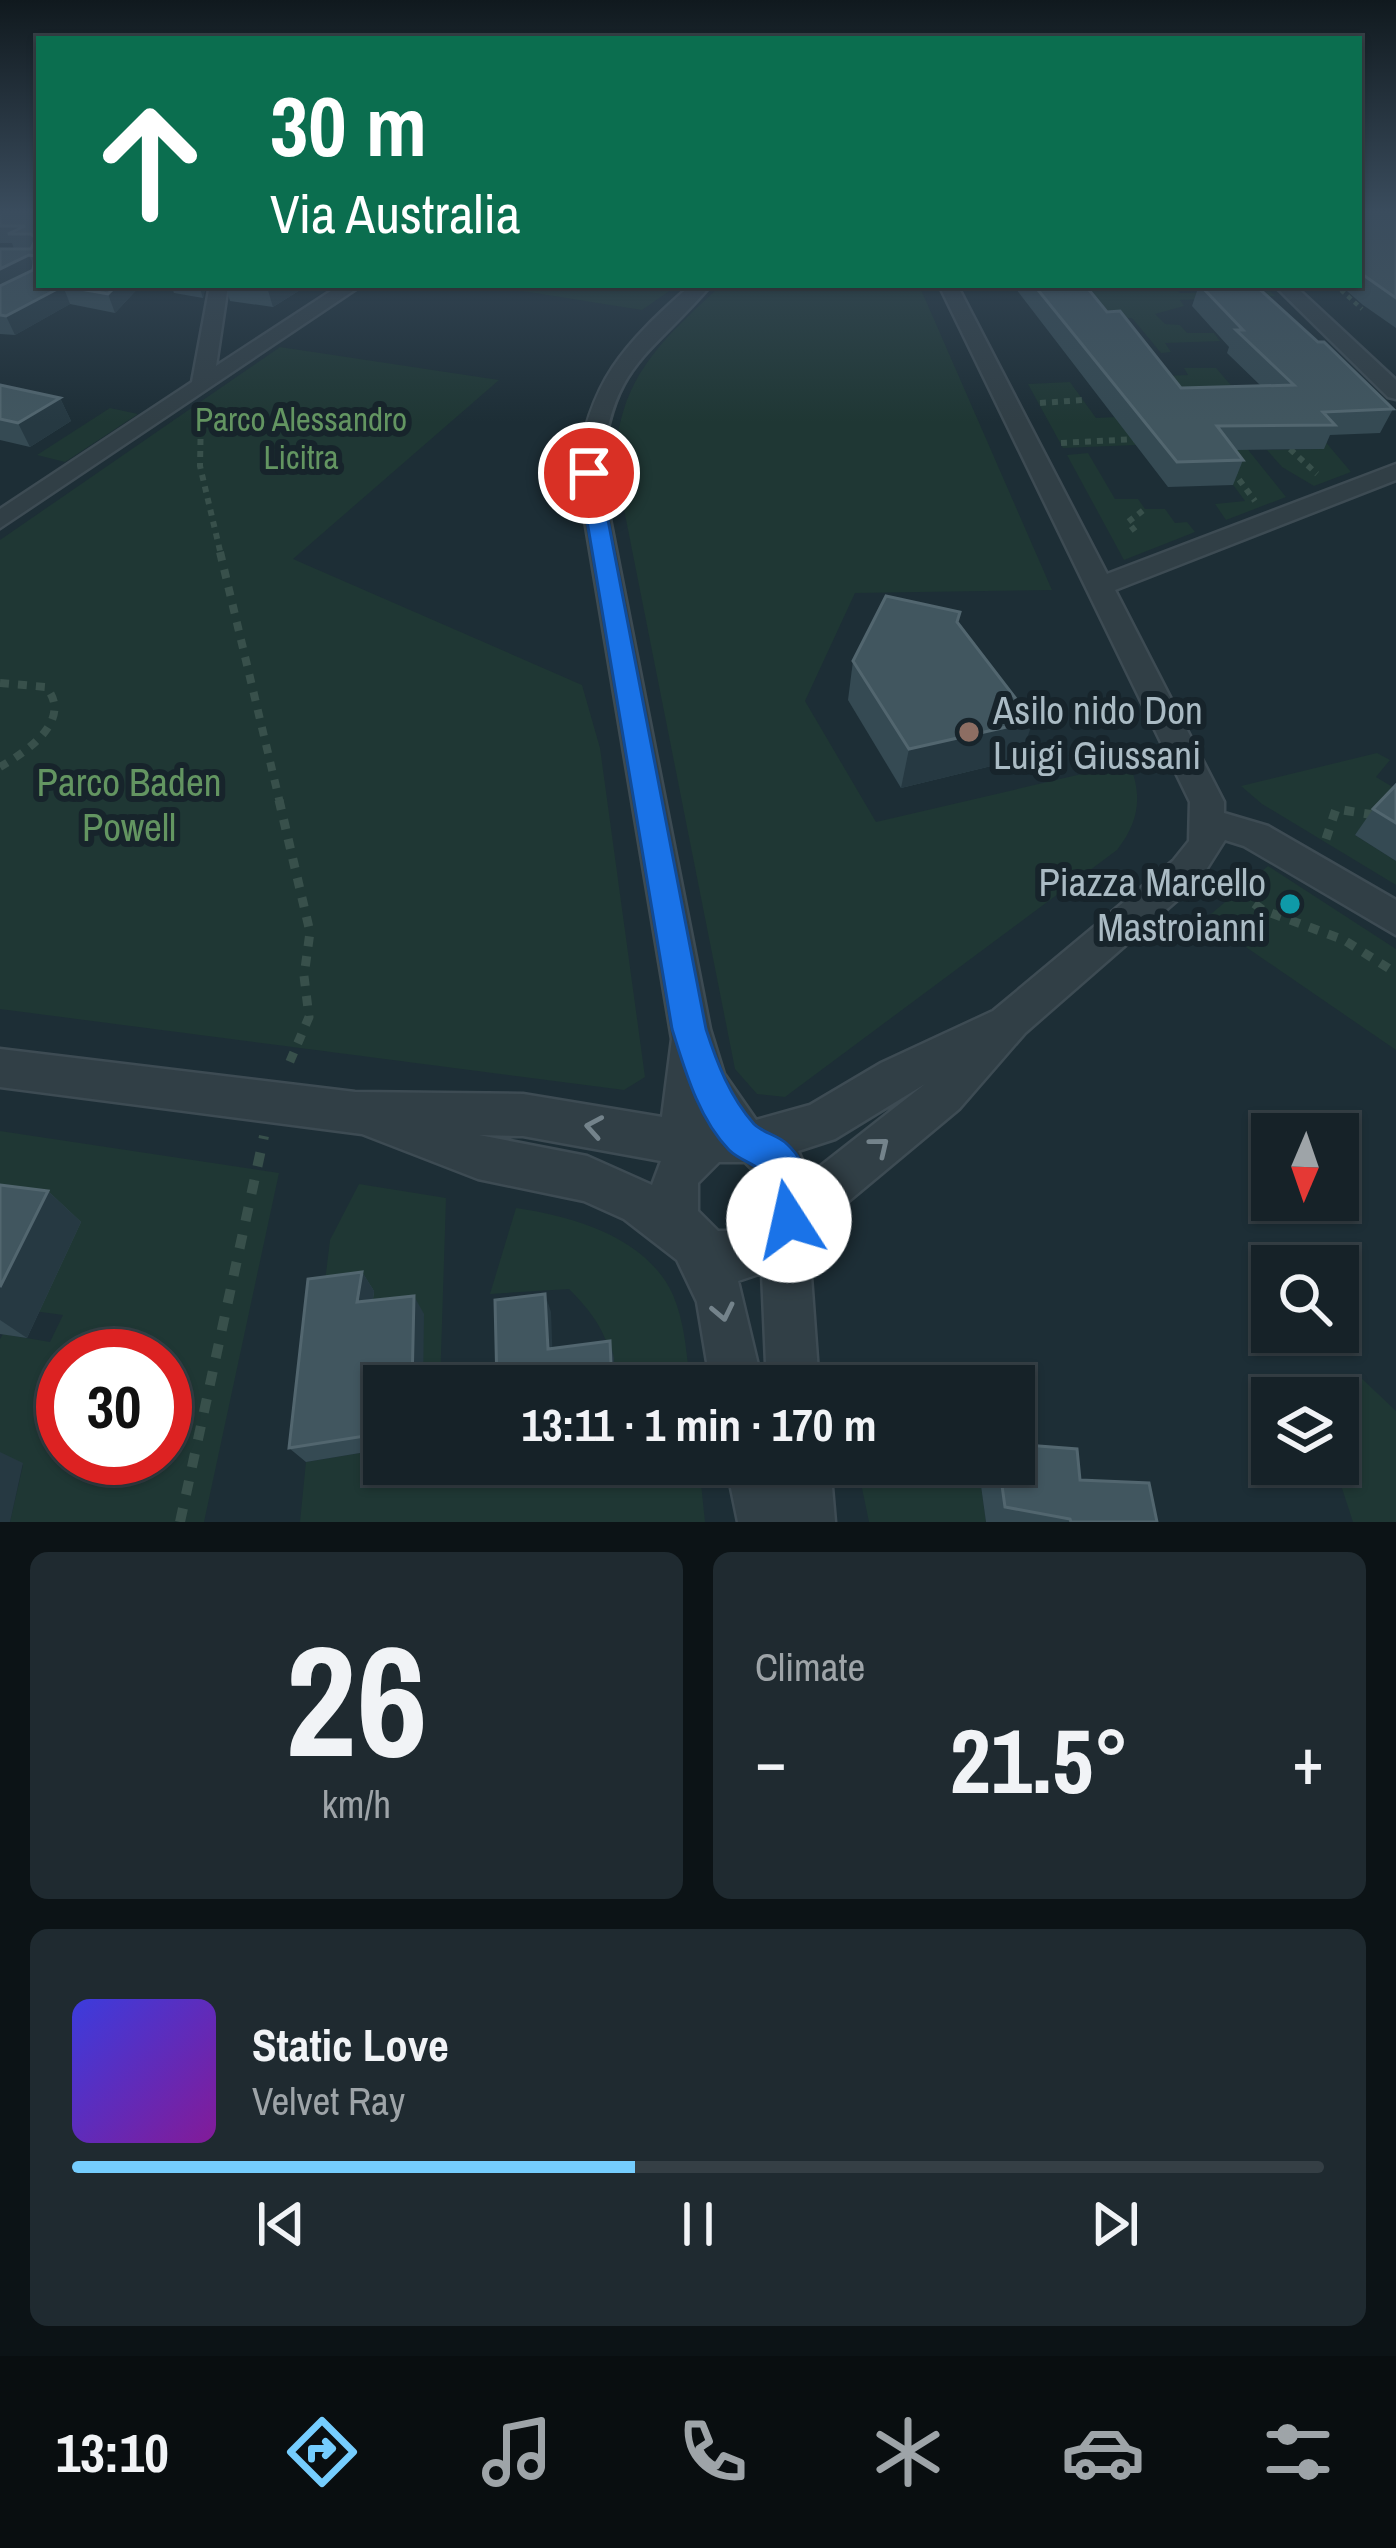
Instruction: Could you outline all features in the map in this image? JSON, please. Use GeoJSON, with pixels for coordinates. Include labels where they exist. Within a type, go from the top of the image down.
{"type":"FeatureCollection","features":[{"type":"Feature","properties":{"kind":"street"},"geometry":{"type":"LineString","coordinates":[[202,384],[218,288]]}},
{"type":"Feature","properties":{"kind":"street"},"geometry":{"type":"LineString","coordinates":[[0,520],[348,288]]}},
{"type":"Feature","properties":{"kind":"street"},"geometry":{"type":"LineString","coordinates":[[699,288],[620,364],[597,405],[589,473],[714,1146]]}},
{"type":"Feature","properties":{"kind":"street"},"geometry":{"type":"LineString","coordinates":[[355,1113],[478,1156],[586,1179],[640,1203],[689,1238],[733,1258],[753,1255],[944,1095],[1011,1020],[1186,871],[1208,844],[1207,802],[950,288]]}},
{"type":"Feature","properties":{"kind":"street"},"geometry":{"type":"LineString","coordinates":[[1286,288],[1396,392]]}},
{"type":"Feature","properties":{"kind":"street"},"geometry":{"type":"LineString","coordinates":[[1101,586],[1396,472]]}},
{"type":"Feature","properties":{"kind":"street"},"geometry":{"type":"LineString","coordinates":[[1210,822],[1256,836],[1396,919]]}},
{"type":"Feature","properties":{"kind":"street"},"geometry":{"type":"LineString","coordinates":[[733,1365],[722,1299],[674,1212],[673,1187],[714,1146],[820,1124],[896,1077],[1011,1020]]}},
{"type":"Feature","properties":{"kind":"street"},"geometry":{"type":"LineString","coordinates":[[689,1029],[706,1083],[714,1146]]}},
{"type":"Feature","properties":{"kind":"street"},"geometry":{"type":"LineString","coordinates":[[0,1068],[355,1113],[523,1114],[772,1155],[786,1174],[792,1196],[787,1224],[792,1365]]}},
{"type":"Feature","properties":{"kind":"street"},"geometry":{"type":"LineString","coordinates":[[758,1485],[766,1522]]}},
{"type":"Feature","properties":{"kind":"street"},"geometry":{"type":"LineString","coordinates":[[804,1485],[807,1522]]}},
{"type":"Feature","properties":{"kind":"path"},"geometry":{"type":"LineString","coordinates":[[1340,288],[1362,309]]}},
{"type":"Feature","properties":{"kind":"path"},"geometry":{"type":"LineString","coordinates":[[180,1522],[271,1103],[309,1017],[304,976],[310,932],[200,466],[202,384]]}},
{"type":"Feature","properties":{"kind":"path"},"geometry":{"type":"LineString","coordinates":[[1038,403],[1083,400]]}},
{"type":"Feature","properties":{"kind":"path"},"geometry":{"type":"LineString","coordinates":[[1060,443],[1142,438]]}},
{"type":"Feature","properties":{"kind":"path"},"geometry":{"type":"LineString","coordinates":[[1290,449],[1328,481]]}},
{"type":"Feature","properties":{"kind":"path"},"geometry":{"type":"LineString","coordinates":[[1226,463],[1259,507]]}},
{"type":"Feature","properties":{"kind":"path"},"geometry":{"type":"LineString","coordinates":[[1135,532],[1128,522],[1145,509]]}},
{"type":"Feature","properties":{"kind":"path"},"geometry":{"type":"LineString","coordinates":[[0,683],[36,685],[51,693],[58,707],[44,740],[0,767]]}},
{"type":"Feature","properties":{"kind":"path"},"geometry":{"type":"LineString","coordinates":[[1348,842],[1325,842],[1336,809],[1374,815]]}},
{"type":"Feature","properties":{"kind":"path"},"geometry":{"type":"LineString","coordinates":[[1238,892],[1263,910],[1344,940],[1396,973]]}},
{"type":"Feature","properties":{"kind":"green space"},"geometry":{"type":"Polygon","coordinates":[[[504,288],[674,288],[642,310],[504,288]]]}},
{"type":"Feature","properties":{"kind":"green space"},"geometry":{"type":"Polygon","coordinates":[[[718,288],[920,288],[1052,590],[855,593],[805,701],[876,822],[1129,763],[1136,787],[1134,819],[1117,850],[785,1097],[757,1094],[735,1069],[615,464],[618,433],[634,384],[680,325],[718,288]]]}},
{"type":"Feature","properties":{"kind":"green space"},"geometry":{"type":"Polygon","coordinates":[[[1065,288],[1270,291],[1275,296],[1180,300],[1184,306],[1155,314],[1165,324],[1180,325],[1187,333],[1214,333],[1220,341],[1165,343],[1171,352],[1161,353],[1132,318],[1089,320],[1065,288]]]}},
{"type":"Feature","properties":{"kind":"green space"},"geometry":{"type":"Polygon","coordinates":[[[280,347],[499,380],[293,559],[582,685],[600,748],[645,1077],[624,1090],[0,1009],[0,540],[280,347]]]}},
{"type":"Feature","properties":{"kind":"green space"},"geometry":{"type":"Polygon","coordinates":[[[1184,368],[1216,368],[1236,391],[1286,395],[1351,472],[1314,486],[1282,467],[1267,450],[1322,449],[1225,421],[1286,497],[1226,520],[1215,504],[1245,501],[1211,455],[1136,445],[1063,448],[1028,384],[1070,382],[1096,418],[1175,414],[1163,376],[1188,375],[1184,368]]]}},
{"type":"Feature","properties":{"kind":"green space"},"geometry":{"type":"Polygon","coordinates":[[[110,408],[138,414],[65,462],[37,455],[110,408]]]}},
{"type":"Feature","properties":{"kind":"green space"},"geometry":{"type":"Polygon","coordinates":[[[1088,453],[1115,499],[1138,499],[1145,509],[1165,509],[1175,523],[1187,522],[1195,532],[1124,560],[1067,455],[1088,453]]]}},
{"type":"Feature","properties":{"kind":"green space"},"geometry":{"type":"Polygon","coordinates":[[[1377,753],[1390,760],[1376,777],[1396,789],[1355,835],[1396,861],[1396,885],[1262,804],[1241,786],[1377,753]]]}},
{"type":"Feature","properties":{"kind":"green space"},"geometry":{"type":"Polygon","coordinates":[[[1268,866],[1396,949],[1396,1050],[1205,919],[1268,866]]]}},
{"type":"Feature","properties":{"kind":"green space"},"geometry":{"type":"Polygon","coordinates":[[[0,1131],[279,1173],[204,1522],[10,1522],[23,1465],[0,1468],[3,1334],[36,1340],[36,1485],[192,1485],[192,1329],[56,1329],[63,1315],[19,1309],[0,1211],[0,1131]]]}},
{"type":"Feature","properties":{"kind":"green space"},"geometry":{"type":"Polygon","coordinates":[[[359,1184],[446,1198],[441,1365],[399,1365],[323,1298],[330,1240],[359,1184]]]}},
{"type":"Feature","properties":{"kind":"green space"},"geometry":{"type":"Polygon","coordinates":[[[516,1208],[583,1224],[627,1244],[661,1275],[677,1306],[688,1365],[612,1365],[602,1333],[569,1289],[490,1294],[516,1208]]]}},
{"type":"Feature","properties":{"kind":"green space"},"geometry":{"type":"Polygon","coordinates":[[[1358,1377],[1396,1411],[1396,1522],[1353,1522],[1341,1485],[1359,1485],[1358,1377]]]}},
{"type":"Feature","properties":{"kind":"green space"},"geometry":{"type":"Polygon","coordinates":[[[363,1452],[363,1485],[701,1485],[705,1522],[300,1522],[306,1462],[363,1452]]]}},
{"type":"Feature","properties":{"kind":"green space"},"geometry":{"type":"Polygon","coordinates":[[[861,1485],[981,1485],[986,1522],[869,1522],[861,1485]]]}},
{"type":"Feature","properties":{"kind":"building"},"geometry":{"type":"Polygon","coordinates":[[[12,280],[36,280],[36,288],[59,288],[6,316],[0,315],[0,286],[12,280]]]}},
{"type":"Feature","properties":{"kind":"building"},"geometry":{"type":"Polygon","coordinates":[[[1370,280],[1396,280],[1396,298],[1370,280]]]}},
{"type":"Feature","properties":{"kind":"building"},"geometry":{"type":"Polygon","coordinates":[[[74,288],[114,288],[108,294],[74,288]]]}},
{"type":"Feature","properties":{"kind":"building"},"geometry":{"type":"Polygon","coordinates":[[[1036,288],[1087,288],[1107,312],[1120,311],[1181,388],[1294,385],[1236,330],[1243,330],[1203,288],[1258,288],[1318,342],[1324,342],[1393,409],[1323,412],[1335,425],[1217,426],[1243,460],[1177,462],[1036,288]]]}},
{"type":"Feature","properties":{"kind":"building"},"geometry":{"type":"Polygon","coordinates":[[[0,385],[60,398],[18,423],[0,419],[0,385]]]}},
{"type":"Feature","properties":{"kind":"building"},"geometry":{"type":"Polygon","coordinates":[[[886,596],[960,612],[957,622],[1033,721],[909,749],[853,661],[886,596]]]}},
{"type":"Feature","properties":{"kind":"building"},"geometry":{"type":"Polygon","coordinates":[[[1396,785],[1396,823],[1373,809],[1396,785]]]}},
{"type":"Feature","properties":{"kind":"building"},"geometry":{"type":"Polygon","coordinates":[[[0,1185],[48,1191],[0,1287],[0,1185]]]}},
{"type":"Feature","properties":{"kind":"building"},"geometry":{"type":"Polygon","coordinates":[[[362,1272],[357,1302],[414,1296],[412,1365],[363,1365],[363,1436],[289,1448],[308,1279],[362,1272]]]}},
{"type":"Feature","properties":{"kind":"building"},"geometry":{"type":"Polygon","coordinates":[[[545,1294],[548,1349],[610,1341],[611,1365],[497,1365],[495,1300],[545,1294]]]}},
{"type":"Feature","properties":{"kind":"building"},"geometry":{"type":"Polygon","coordinates":[[[1035,1446],[1077,1449],[1080,1480],[1149,1483],[1157,1522],[1071,1522],[1005,1507],[1002,1485],[1035,1485],[1035,1446]]]}},
{"type":"Feature","properties":{"kind":"place","name":"Asilo nido Don Luigi Giussani"},"geometry":{"type":"Point","coordinates":[969,732]}},
{"type":"Feature","properties":{"kind":"place","name":"Piazza Marcello Mastroianni"},"geometry":{"type":"Point","coordinates":[1290,904]}},
{"type":"Feature","properties":{"kind":"route"},"geometry":{"type":"LineString","coordinates":[[589,473],[689,1029],[706,1083],[743,1139],[772,1155],[786,1174],[792,1196],[789,1220]]}},
{"type":"Feature","properties":{"kind":"park label","name":"Parco Alessandro Licitra"},"geometry":{"type":"Point","coordinates":[301,438]}},
{"type":"Feature","properties":{"kind":"park label","name":"Parco Baden Powell"},"geometry":{"type":"Point","coordinates":[129,804]}}]}
